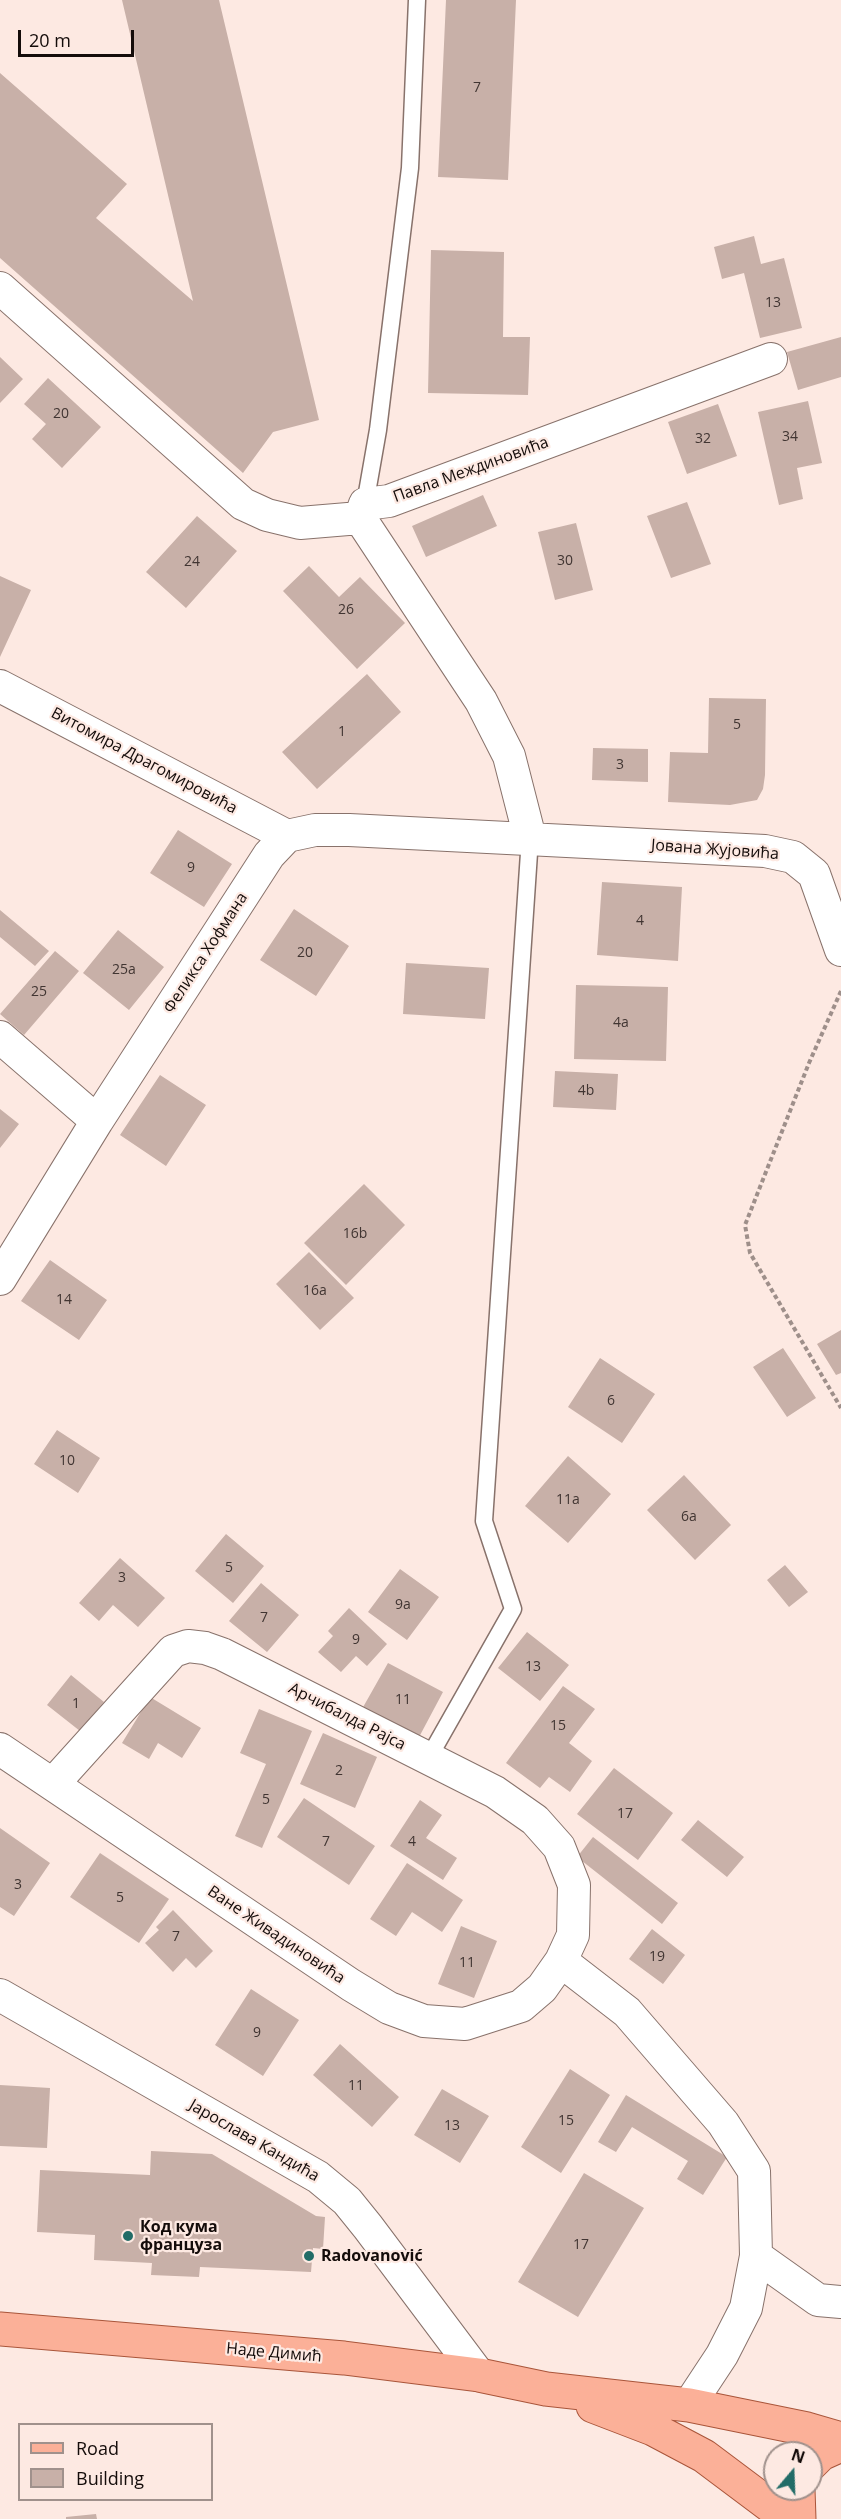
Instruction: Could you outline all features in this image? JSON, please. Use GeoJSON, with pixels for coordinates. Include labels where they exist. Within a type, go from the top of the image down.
{"type":"FeatureCollection","features":[{"type":"Feature","properties":{"kind":"main road","name":"Наде Димић"},"geometry":{"type":"LineString","coordinates":[[0,2329],[344,2358],[479,2375],[546,2389],[689,2405],[807,2429],[841,2439]]}},
{"type":"Feature","properties":{"kind":"main road","name":"Наде Димић"},"geometry":{"type":"LineString","coordinates":[[546,2389],[653,2429],[678,2442],[731,2474],[788,2519]]}},
{"type":"Feature","properties":{"kind":"main road"},"geometry":{"type":"LineString","coordinates":[[823,2453],[841,2445]]}},
{"type":"Feature","properties":{"kind":"main road"},"geometry":{"type":"LineString","coordinates":[[798,2501],[799,2519]]}},
{"type":"Feature","properties":{"kind":"street","name":"Павла Междиновића"},"geometry":{"type":"LineString","coordinates":[[0,288],[243,504],[267,515],[300,523],[363,511],[771,359]]}},
{"type":"Feature","properties":{"kind":"street"},"geometry":{"type":"LineString","coordinates":[[287,836],[315,830],[337,830],[530,838],[509,756],[481,701],[363,511]]}},
{"type":"Feature","properties":{"kind":"street","name":"Витомира Драгомировића"},"geometry":{"type":"LineString","coordinates":[[0,686],[287,836]]}},
{"type":"Feature","properties":{"kind":"street","name":"Феликса Хофмана"},"geometry":{"type":"LineString","coordinates":[[0,1279],[97,1121],[269,855],[287,836]]}},
{"type":"Feature","properties":{"kind":"street","name":"Јована Жујовића"},"geometry":{"type":"LineString","coordinates":[[530,838],[765,850],[793,857],[814,874],[841,950]]}},
{"type":"Feature","properties":{"kind":"street"},"geometry":{"type":"LineString","coordinates":[[0,1037],[97,1121]]}},
{"type":"Feature","properties":{"kind":"street","name":"Арчибалда Рајса"},"geometry":{"type":"LineString","coordinates":[[53,1784],[173,1651],[188,1646],[222,1654],[495,1792],[535,1820],[559,1847],[574,1885],[573,1935],[561,1961]]}},
{"type":"Feature","properties":{"kind":"street","name":"Ване Живадиновића"},"geometry":{"type":"LineString","coordinates":[[0,1749],[351,1985],[389,2008],[424,2021],[465,2024],[521,2006],[542,1988],[561,1961]]}},
{"type":"Feature","properties":{"kind":"street"},"geometry":{"type":"LineString","coordinates":[[561,1961],[627,2012],[723,2123],[754,2171],[756,2256],[746,2308],[722,2355],[689,2405]]}},
{"type":"Feature","properties":{"kind":"street","name":"Јарослава Кандића"},"geometry":{"type":"LineString","coordinates":[[0,1995],[318,2177],[347,2201],[361,2218],[479,2375]]}},
{"type":"Feature","properties":{"kind":"street"},"geometry":{"type":"LineString","coordinates":[[756,2256],[818,2300],[841,2302]]}},
{"type":"Feature","properties":{"kind":"lane"},"geometry":{"type":"LineString","coordinates":[[363,511],[378,430],[410,168],[417,0]]}},
{"type":"Feature","properties":{"kind":"lane"},"geometry":{"type":"LineString","coordinates":[[428,1759],[513,1609],[484,1521],[530,838]]}},
{"type":"Feature","properties":{"kind":"path"},"geometry":{"type":"LineString","coordinates":[[841,991],[809,1064],[745,1225],[750,1253],[841,1408]]}},
{"type":"Feature","properties":{"kind":"building"},"geometry":{"type":"Polygon","coordinates":[[[122,0],[219,0],[319,420],[273,432],[243,473],[0,258],[0,73],[127,184],[96,218],[193,301],[122,0]]]}},
{"type":"Feature","properties":{"kind":"building"},"geometry":{"type":"Polygon","coordinates":[[[446,0],[516,0],[508,180],[438,177],[446,0]]]}},
{"type":"Feature","properties":{"kind":"building"},"geometry":{"type":"Polygon","coordinates":[[[754,236],[761,264],[784,258],[802,328],[760,338],[744,273],[722,279],[714,247],[754,236]]]}},
{"type":"Feature","properties":{"kind":"building"},"geometry":{"type":"Polygon","coordinates":[[[431,250],[504,252],[503,337],[530,337],[528,395],[428,393],[431,250]]]}},
{"type":"Feature","properties":{"kind":"building"},"geometry":{"type":"Polygon","coordinates":[[[841,337],[841,377],[798,390],[787,352],[841,337]]]}},
{"type":"Feature","properties":{"kind":"building"},"geometry":{"type":"Polygon","coordinates":[[[0,357],[23,379],[0,403],[0,357]]]}},
{"type":"Feature","properties":{"kind":"building"},"geometry":{"type":"Polygon","coordinates":[[[48,378],[101,427],[62,468],[32,439],[46,424],[24,404],[48,378]]]}},
{"type":"Feature","properties":{"kind":"building"},"geometry":{"type":"Polygon","coordinates":[[[808,401],[822,463],[797,468],[803,499],[779,505],[758,412],[808,401]]]}},
{"type":"Feature","properties":{"kind":"building"},"geometry":{"type":"Polygon","coordinates":[[[718,404],[737,456],[687,474],[668,422],[718,404]]]}},
{"type":"Feature","properties":{"kind":"building"},"geometry":{"type":"Polygon","coordinates":[[[483,495],[497,526],[426,557],[412,526],[483,495]]]}},
{"type":"Feature","properties":{"kind":"building"},"geometry":{"type":"Polygon","coordinates":[[[687,502],[711,564],[671,578],[647,516],[687,502]]]}},
{"type":"Feature","properties":{"kind":"building"},"geometry":{"type":"Polygon","coordinates":[[[197,516],[237,551],[186,608],[146,572],[197,516]]]}},
{"type":"Feature","properties":{"kind":"building"},"geometry":{"type":"Polygon","coordinates":[[[576,523],[593,590],[555,600],[538,532],[576,523]]]}},
{"type":"Feature","properties":{"kind":"building"},"geometry":{"type":"Polygon","coordinates":[[[309,566],[339,597],[360,577],[405,623],[357,669],[283,591],[309,566]]]}},
{"type":"Feature","properties":{"kind":"building"},"geometry":{"type":"Polygon","coordinates":[[[0,576],[31,590],[0,657],[0,576]]]}},
{"type":"Feature","properties":{"kind":"building"},"geometry":{"type":"Polygon","coordinates":[[[367,674],[401,712],[317,789],[282,752],[367,674]]]}},
{"type":"Feature","properties":{"kind":"building"},"geometry":{"type":"Polygon","coordinates":[[[709,698],[766,699],[765,775],[763,789],[757,800],[730,805],[668,802],[670,752],[708,753],[709,698]]]}},
{"type":"Feature","properties":{"kind":"building"},"geometry":{"type":"Polygon","coordinates":[[[593,748],[648,749],[648,782],[592,780],[593,748]]]}},
{"type":"Feature","properties":{"kind":"building"},"geometry":{"type":"Polygon","coordinates":[[[178,830],[232,864],[204,907],[150,873],[178,830]]]}},
{"type":"Feature","properties":{"kind":"building"},"geometry":{"type":"Polygon","coordinates":[[[602,882],[682,887],[678,961],[597,955],[602,882]]]}},
{"type":"Feature","properties":{"kind":"building"},"geometry":{"type":"Polygon","coordinates":[[[294,909],[349,946],[316,996],[260,960],[294,909]]]}},
{"type":"Feature","properties":{"kind":"building"},"geometry":{"type":"Polygon","coordinates":[[[0,910],[49,951],[35,966],[0,937],[0,910]]]}},
{"type":"Feature","properties":{"kind":"building"},"geometry":{"type":"Polygon","coordinates":[[[118,930],[164,967],[129,1010],[83,973],[118,930]]]}},
{"type":"Feature","properties":{"kind":"building"},"geometry":{"type":"Polygon","coordinates":[[[55,951],[79,971],[24,1035],[0,1014],[55,951]]]}},
{"type":"Feature","properties":{"kind":"building"},"geometry":{"type":"Polygon","coordinates":[[[406,963],[489,968],[485,1019],[403,1014],[406,963]]]}},
{"type":"Feature","properties":{"kind":"building"},"geometry":{"type":"Polygon","coordinates":[[[576,985],[668,987],[666,1061],[574,1059],[576,985]]]}},
{"type":"Feature","properties":{"kind":"building"},"geometry":{"type":"Polygon","coordinates":[[[555,1071],[618,1074],[616,1110],[553,1107],[555,1071]]]}},
{"type":"Feature","properties":{"kind":"building"},"geometry":{"type":"Polygon","coordinates":[[[160,1075],[206,1105],[166,1166],[120,1135],[160,1075]]]}},
{"type":"Feature","properties":{"kind":"building"},"geometry":{"type":"Polygon","coordinates":[[[0,1109],[19,1124],[0,1148],[0,1109]]]}},
{"type":"Feature","properties":{"kind":"building"},"geometry":{"type":"Polygon","coordinates":[[[364,1184],[405,1225],[346,1285],[304,1243],[364,1184]]]}},
{"type":"Feature","properties":{"kind":"building"},"geometry":{"type":"Polygon","coordinates":[[[309,1252],[354,1298],[320,1330],[276,1284],[309,1252]]]}},
{"type":"Feature","properties":{"kind":"building"},"geometry":{"type":"Polygon","coordinates":[[[50,1260],[107,1300],[79,1340],[21,1301],[50,1260]]]}},
{"type":"Feature","properties":{"kind":"building"},"geometry":{"type":"Polygon","coordinates":[[[841,1330],[841,1373],[836,1375],[817,1344],[841,1330]]]}},
{"type":"Feature","properties":{"kind":"building"},"geometry":{"type":"Polygon","coordinates":[[[783,1348],[816,1398],[787,1417],[753,1367],[783,1348]]]}},
{"type":"Feature","properties":{"kind":"building"},"geometry":{"type":"Polygon","coordinates":[[[600,1358],[655,1394],[622,1443],[568,1407],[600,1358]]]}},
{"type":"Feature","properties":{"kind":"building"},"geometry":{"type":"Polygon","coordinates":[[[57,1430],[100,1458],[78,1493],[34,1464],[57,1430]]]}},
{"type":"Feature","properties":{"kind":"building"},"geometry":{"type":"Polygon","coordinates":[[[568,1456],[611,1494],[568,1543],[525,1506],[568,1456]]]}},
{"type":"Feature","properties":{"kind":"building"},"geometry":{"type":"Polygon","coordinates":[[[684,1475],[731,1525],[695,1560],[647,1510],[684,1475]]]}},
{"type":"Feature","properties":{"kind":"building"},"geometry":{"type":"Polygon","coordinates":[[[226,1534],[264,1566],[233,1603],[195,1571],[226,1534]]]}},
{"type":"Feature","properties":{"kind":"building"},"geometry":{"type":"Polygon","coordinates":[[[120,1558],[165,1598],[138,1627],[113,1605],[99,1621],[79,1603],[120,1558]]]}},
{"type":"Feature","properties":{"kind":"building"},"geometry":{"type":"Polygon","coordinates":[[[785,1565],[808,1592],[789,1607],[767,1580],[785,1565]]]}},
{"type":"Feature","properties":{"kind":"building"},"geometry":{"type":"Polygon","coordinates":[[[400,1569],[439,1597],[407,1640],[368,1612],[400,1569]]]}},
{"type":"Feature","properties":{"kind":"building"},"geometry":{"type":"Polygon","coordinates":[[[261,1583],[299,1615],[267,1652],[229,1621],[261,1583]]]}},
{"type":"Feature","properties":{"kind":"building"},"geometry":{"type":"Polygon","coordinates":[[[349,1608],[387,1644],[367,1666],[356,1656],[341,1672],[318,1652],[333,1636],[328,1631],[349,1608]]]}},
{"type":"Feature","properties":{"kind":"building"},"geometry":{"type":"Polygon","coordinates":[[[527,1632],[569,1665],[540,1701],[498,1668],[527,1632]]]}},
{"type":"Feature","properties":{"kind":"building"},"geometry":{"type":"Polygon","coordinates":[[[388,1663],[443,1692],[418,1739],[362,1709],[388,1663]]]}},
{"type":"Feature","properties":{"kind":"building"},"geometry":{"type":"Polygon","coordinates":[[[71,1675],[104,1702],[80,1731],[47,1705],[71,1675]]]}},
{"type":"Feature","properties":{"kind":"building"},"geometry":{"type":"Polygon","coordinates":[[[563,1686],[595,1709],[569,1743],[592,1761],[570,1792],[549,1777],[540,1788],[506,1763],[563,1686]]]}},
{"type":"Feature","properties":{"kind":"building"},"geometry":{"type":"Polygon","coordinates":[[[150,1697],[201,1728],[182,1758],[158,1743],[149,1759],[122,1743],[150,1697]]]}},
{"type":"Feature","properties":{"kind":"building"},"geometry":{"type":"Polygon","coordinates":[[[259,1709],[312,1731],[262,1848],[235,1836],[266,1764],[240,1753],[259,1709]]]}},
{"type":"Feature","properties":{"kind":"building"},"geometry":{"type":"Polygon","coordinates":[[[323,1733],[377,1757],[355,1808],[300,1784],[323,1733]]]}},
{"type":"Feature","properties":{"kind":"building"},"geometry":{"type":"Polygon","coordinates":[[[614,1768],[673,1813],[638,1860],[577,1814],[614,1768]]]}},
{"type":"Feature","properties":{"kind":"building"},"geometry":{"type":"Polygon","coordinates":[[[304,1798],[375,1846],[349,1885],[277,1837],[304,1798]]]}},
{"type":"Feature","properties":{"kind":"building"},"geometry":{"type":"Polygon","coordinates":[[[420,1800],[442,1815],[426,1838],[457,1858],[443,1880],[390,1846],[420,1800]]]}},
{"type":"Feature","properties":{"kind":"building"},"geometry":{"type":"Polygon","coordinates":[[[698,1820],[744,1857],[727,1877],[681,1840],[698,1820]]]}},
{"type":"Feature","properties":{"kind":"building"},"geometry":{"type":"Polygon","coordinates":[[[0,1828],[50,1863],[14,1916],[0,1907],[0,1828]]]}},
{"type":"Feature","properties":{"kind":"building"},"geometry":{"type":"Polygon","coordinates":[[[593,1837],[678,1903],[662,1924],[577,1857],[593,1837]]]}},
{"type":"Feature","properties":{"kind":"building"},"geometry":{"type":"Polygon","coordinates":[[[100,1853],[169,1899],[139,1943],[70,1897],[100,1853]]]}},
{"type":"Feature","properties":{"kind":"building"},"geometry":{"type":"Polygon","coordinates":[[[407,1863],[463,1900],[442,1932],[412,1912],[396,1936],[370,1919],[407,1863]]]}},
{"type":"Feature","properties":{"kind":"building"},"geometry":{"type":"Polygon","coordinates":[[[173,1910],[213,1951],[196,1968],[186,1958],[173,1972],[145,1943],[159,1930],[156,1927],[173,1910]]]}},
{"type":"Feature","properties":{"kind":"building"},"geometry":{"type":"Polygon","coordinates":[[[461,1926],[497,1941],[474,1998],[438,1984],[461,1926]]]}},
{"type":"Feature","properties":{"kind":"building"},"geometry":{"type":"Polygon","coordinates":[[[652,1929],[685,1955],[663,1984],[629,1959],[652,1929]]]}},
{"type":"Feature","properties":{"kind":"building"},"geometry":{"type":"Polygon","coordinates":[[[251,1989],[299,2020],[263,2076],[215,2045],[251,1989]]]}},
{"type":"Feature","properties":{"kind":"building"},"geometry":{"type":"Polygon","coordinates":[[[340,2044],[399,2097],[372,2127],[313,2075],[340,2044]]]}},
{"type":"Feature","properties":{"kind":"building"},"geometry":{"type":"Polygon","coordinates":[[[570,2069],[610,2095],[561,2173],[521,2147],[570,2069]]]}},
{"type":"Feature","properties":{"kind":"building"},"geometry":{"type":"Polygon","coordinates":[[[0,2085],[50,2088],[47,2148],[0,2146],[0,2085]]]}},
{"type":"Feature","properties":{"kind":"building"},"geometry":{"type":"Polygon","coordinates":[[[442,2089],[489,2116],[460,2163],[414,2135],[442,2089]]]}},
{"type":"Feature","properties":{"kind":"building"},"geometry":{"type":"Polygon","coordinates":[[[626,2095],[727,2157],[703,2195],[677,2179],[688,2161],[632,2127],[616,2152],[598,2142],[626,2095]]]}},
{"type":"Feature","properties":{"kind":"building"},"geometry":{"type":"Polygon","coordinates":[[[151,2151],[212,2154],[316,2216],[325,2217],[323,2249],[313,2248],[311,2272],[200,2267],[199,2277],[151,2275],[152,2263],[94,2260],[95,2235],[37,2232],[40,2170],[150,2175],[151,2151]]]}},
{"type":"Feature","properties":{"kind":"building"},"geometry":{"type":"Polygon","coordinates":[[[584,2173],[644,2208],[578,2317],[518,2282],[584,2173]]]}},
{"type":"Feature","properties":{"kind":"building"},"geometry":{"type":"Polygon","coordinates":[[[96,2514],[97,2519],[66,2519],[66,2517],[96,2514]]]}},
{"type":"Feature","properties":{"kind":"place","name":"Код кума француза"},"geometry":{"type":"Point","coordinates":[128,2236]}},
{"type":"Feature","properties":{"kind":"place","name":"Radovanović"},"geometry":{"type":"Point","coordinates":[309,2256]}}]}
